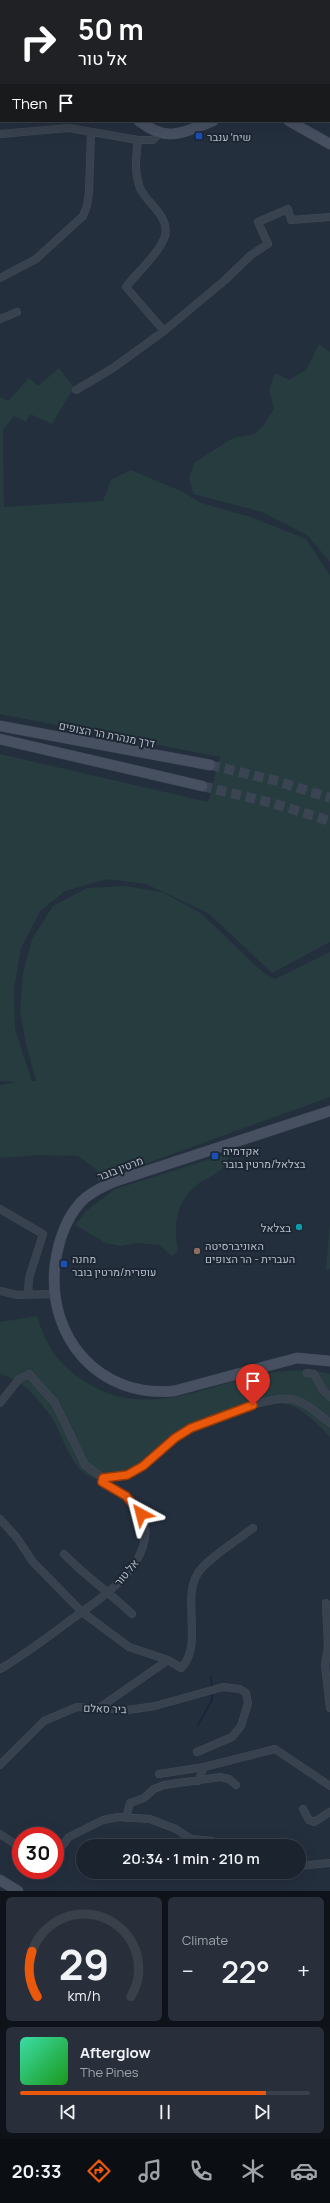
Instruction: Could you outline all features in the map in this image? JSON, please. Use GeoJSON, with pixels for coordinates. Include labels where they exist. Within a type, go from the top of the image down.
{"type":"FeatureCollection","features":[{"type":"Feature","properties":{"kind":"street"},"geometry":{"type":"LineString","coordinates":[[141,122],[159,134],[176,133],[210,122]]}},
{"type":"Feature","properties":{"kind":"street"},"geometry":{"type":"LineString","coordinates":[[291,122],[330,144]]}},
{"type":"Feature","properties":{"kind":"street"},"geometry":{"type":"LineString","coordinates":[[0,134],[69,128],[138,140],[153,140],[159,134]]}},
{"type":"Feature","properties":{"kind":"street"},"geometry":{"type":"LineString","coordinates":[[0,278],[36,259],[84,216],[88,206],[91,132]]}},
{"type":"Feature","properties":{"kind":"street"},"geometry":{"type":"LineString","coordinates":[[138,140],[136,174],[141,190],[164,222],[164,236],[156,251],[126,287],[164,331]]}},
{"type":"Feature","properties":{"kind":"street"},"geometry":{"type":"LineString","coordinates":[[76,390],[113,368],[164,331],[224,281],[251,255],[268,244],[258,222],[288,209],[291,220],[330,218]]}},
{"type":"Feature","properties":{"kind":"street"},"geometry":{"type":"LineString","coordinates":[[0,320],[17,312]]}},
{"type":"Feature","properties":{"kind":"street","name":"דרך מנהרת הר הצופים"},"geometry":{"type":"LineString","coordinates":[[0,726],[210,765]]}},
{"type":"Feature","properties":{"kind":"street"},"geometry":{"type":"LineString","coordinates":[[0,739],[202,786]]}},
{"type":"Feature","properties":{"kind":"street","name":"מרטין בובר"},"geometry":{"type":"LineString","coordinates":[[330,1111],[113,1182],[86,1198],[69,1219],[61,1237],[55,1268],[55,1294],[60,1321],[76,1351],[101,1373],[119,1383],[137,1389],[154,1392],[174,1391],[297,1358],[330,1361]]}},
{"type":"Feature","properties":{"kind":"street"},"geometry":{"type":"LineString","coordinates":[[0,1209],[43,1234],[29,1278],[28,1294]]}},
{"type":"Feature","properties":{"kind":"street"},"geometry":{"type":"LineString","coordinates":[[0,1291],[10,1294],[55,1294]]}},
{"type":"Feature","properties":{"kind":"street"},"geometry":{"type":"LineString","coordinates":[[307,1373],[314,1374],[323,1390],[330,1396]]}},
{"type":"Feature","properties":{"kind":"street","name":"אל טור"},"geometry":{"type":"LineString","coordinates":[[0,1403],[18,1379],[29,1374],[55,1403],[85,1465],[103,1478],[102,1482],[105,1485],[126,1496],[141,1514],[144,1524],[145,1538],[140,1554],[130,1570],[109,1592],[22,1657],[0,1669]]}},
{"type":"Feature","properties":{"kind":"street"},"geometry":{"type":"LineString","coordinates":[[103,1478],[127,1475],[143,1466],[175,1438],[191,1428],[253,1405],[278,1399],[292,1400],[305,1405],[330,1423]]}},
{"type":"Feature","properties":{"kind":"street"},"geometry":{"type":"LineString","coordinates":[[0,1519],[17,1538],[33,1562],[82,1612],[129,1648],[168,1660],[181,1668],[187,1662],[190,1652],[193,1586],[198,1573],[253,1528]]}},
{"type":"Feature","properties":{"kind":"street"},"geometry":{"type":"LineString","coordinates":[[64,1554],[78,1569],[109,1592],[132,1614]]}},
{"type":"Feature","properties":{"kind":"street"},"geometry":{"type":"LineString","coordinates":[[326,1603],[328,1646],[325,1665],[330,1708]]}},
{"type":"Feature","properties":{"kind":"street"},"geometry":{"type":"LineString","coordinates":[[99,1708],[168,1660]]}},
{"type":"Feature","properties":{"kind":"street","name":"ביר סאלם"},"geometry":{"type":"LineString","coordinates":[[0,1765],[44,1720],[77,1707],[128,1710],[155,1706],[223,1687],[240,1689],[246,1694],[248,1703],[241,1726],[232,1737],[197,1752]]}},
{"type":"Feature","properties":{"kind":"street"},"geometry":{"type":"LineString","coordinates":[[159,1774],[204,1767],[275,1749],[330,1786]]}},
{"type":"Feature","properties":{"kind":"street"},"geometry":{"type":"LineString","coordinates":[[198,1781],[204,1767]]}},
{"type":"Feature","properties":{"kind":"street"},"geometry":{"type":"LineString","coordinates":[[126,1818],[130,1803],[144,1798],[154,1788],[179,1782],[198,1781],[220,1777],[228,1779],[236,1785]]}},
{"type":"Feature","properties":{"kind":"street"},"geometry":{"type":"LineString","coordinates":[[303,1808],[309,1820],[314,1822],[330,1812]]}},
{"type":"Feature","properties":{"kind":"street"},"geometry":{"type":"LineString","coordinates":[[64,1843],[69,1837],[83,1829],[103,1820],[118,1817],[150,1819],[171,1827],[191,1839]]}},
{"type":"Feature","properties":{"kind":"street"},"geometry":{"type":"LineString","coordinates":[[0,1834],[12,1842]]}},
{"type":"Feature","properties":{"kind":"street"},"geometry":{"type":"LineString","coordinates":[[306,1865],[330,1863]]}},
{"type":"Feature","properties":{"kind":"street"},"geometry":{"type":"LineString","coordinates":[[0,1880],[18,1891]]}},
{"type":"Feature","properties":{"kind":"green space"},"geometry":{"type":"Polygon","coordinates":[[[319,344],[330,352],[330,562],[307,535],[262,512],[193,494],[189,477],[195,462],[233,438],[254,434],[263,426],[274,409],[269,390],[275,373],[289,380],[306,370],[319,344]]]}},
{"type":"Feature","properties":{"kind":"green space"},"geometry":{"type":"Polygon","coordinates":[[[59,368],[74,387],[52,424],[30,414],[26,422],[14,416],[3,430],[4,507],[103,501],[111,480],[131,470],[183,492],[201,503],[251,517],[306,539],[330,575],[330,942],[272,973],[208,913],[146,884],[107,879],[65,891],[41,910],[21,948],[14,989],[15,1029],[32,1081],[36,1081],[25,1040],[20,1011],[23,973],[32,939],[53,906],[87,888],[125,886],[162,892],[202,914],[255,965],[267,975],[275,979],[330,952],[330,1097],[98,1181],[97,1170],[78,1156],[40,1155],[0,1158],[0,1085],[18,1082],[0,1081],[0,754],[208,802],[220,757],[0,714],[0,397],[8,401],[29,378],[38,386],[59,368]]]}},
{"type":"Feature","properties":{"kind":"green space"},"geometry":{"type":"Polygon","coordinates":[[[230,1153],[221,1170],[198,1184],[185,1198],[176,1223],[178,1250],[172,1256],[159,1245],[136,1243],[121,1246],[106,1243],[75,1225],[86,1211],[115,1189],[230,1153]]]}},
{"type":"Feature","properties":{"kind":"green space"},"geometry":{"type":"Polygon","coordinates":[[[330,1222],[330,1269],[326,1269],[330,1222]]]}},
{"type":"Feature","properties":{"kind":"green space"},"geometry":{"type":"Polygon","coordinates":[[[37,1316],[49,1345],[60,1361],[84,1381],[114,1395],[144,1400],[175,1397],[267,1373],[298,1370],[330,1374],[330,1437],[312,1419],[295,1407],[280,1403],[268,1404],[256,1406],[174,1435],[137,1465],[119,1476],[108,1479],[97,1479],[89,1476],[81,1471],[75,1463],[52,1418],[36,1398],[20,1383],[0,1374],[0,1322],[37,1316]]]}},
{"type":"Feature","properties":{"kind":"waterway"},"geometry":{"type":"LineString","coordinates":[[211,1677],[212,1688]]}},
{"type":"Feature","properties":{"kind":"waterway"},"geometry":{"type":"LineString","coordinates":[[198,1725],[212,1700],[212,1692]]}},
{"type":"Feature","properties":{"kind":"tunnel"},"geometry":{"type":"LineString","coordinates":[[210,765],[277,781],[330,798]]}},
{"type":"Feature","properties":{"kind":"tunnel"},"geometry":{"type":"LineString","coordinates":[[202,786],[272,803],[330,821]]}},
{"type":"Feature","properties":{"kind":"place","name":"שיח׳ ענבר"},"geometry":{"type":"Point","coordinates":[199,136]}},
{"type":"Feature","properties":{"kind":"place","name":"אקדמיה בצלאל/מרטין בובר"},"geometry":{"type":"Point","coordinates":[215,1156]}},
{"type":"Feature","properties":{"kind":"place","name":"בצלאל"},"geometry":{"type":"Point","coordinates":[299,1227]}},
{"type":"Feature","properties":{"kind":"place","name":"האוניברסיטה העברית - הר הצופים"},"geometry":{"type":"Point","coordinates":[197,1251]}},
{"type":"Feature","properties":{"kind":"place","name":"מחנה עופרית/מרטין בובר"},"geometry":{"type":"Point","coordinates":[64,1264]}},
{"type":"Feature","properties":{"kind":"route"},"geometry":{"type":"LineString","coordinates":[[141,1514],[126,1496],[105,1485],[102,1482],[103,1478],[127,1475],[143,1466],[175,1438],[191,1428],[253,1405]]}}]}
